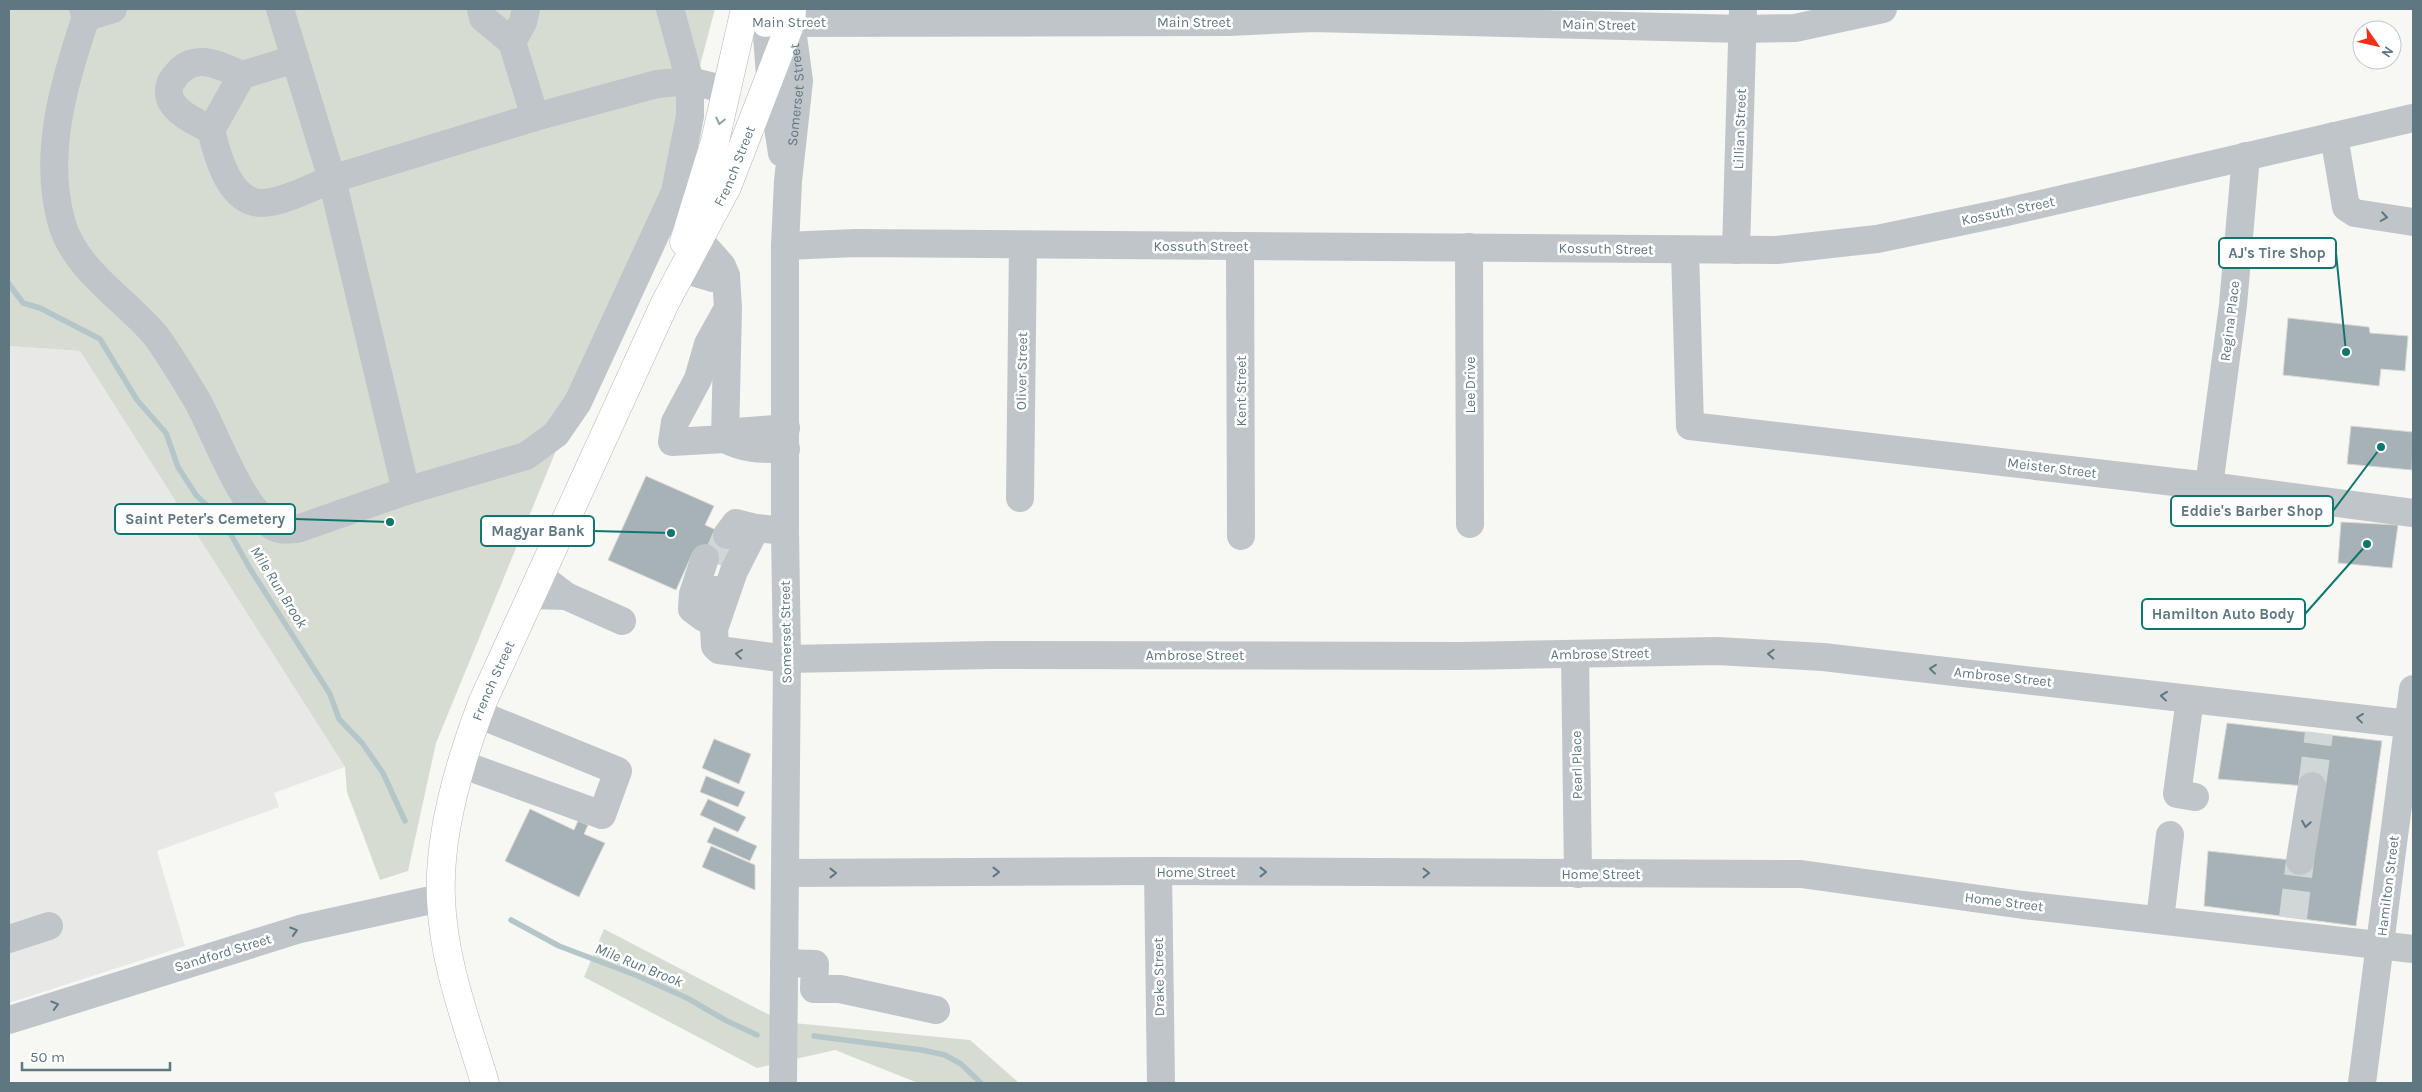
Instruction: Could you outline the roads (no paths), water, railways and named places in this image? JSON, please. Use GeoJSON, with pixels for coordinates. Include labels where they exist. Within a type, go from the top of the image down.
{"type":"FeatureCollection","features":[{"type":"Feature","properties":{"kind":"main road","name":"French Street"},"geometry":{"type":"LineString","coordinates":[[485,1083],[458,997],[448,952],[440,898],[444,843],[453,795],[478,714],[665,303],[728,187],[770,75],[767,16]]}},
{"type":"Feature","properties":{"kind":"main road","name":"French Street"},"geometry":{"type":"LineString","coordinates":[[665,303],[715,141],[727,90],[767,16]]}},
{"type":"Feature","properties":{"kind":"street"},"geometry":{"type":"LineString","coordinates":[[112,9],[84,13],[68,70],[57,126],[54,176],[62,225],[76,254],[156,336],[197,399],[232,475],[263,520],[279,530],[297,529],[406,491],[526,456],[556,434],[568,419],[578,402],[675,192],[690,116],[690,81],[670,9]]}},
{"type":"Feature","properties":{"kind":"street"},"geometry":{"type":"LineString","coordinates":[[280,9],[332,179],[406,491]]}},
{"type":"Feature","properties":{"kind":"street"},"geometry":{"type":"LineString","coordinates":[[481,9],[483,18],[512,42],[535,117]]}},
{"type":"Feature","properties":{"kind":"street"},"geometry":{"type":"LineString","coordinates":[[512,42],[523,22],[526,9]]}},
{"type":"Feature","properties":{"kind":"street","name":"Main Street"},"geometry":{"type":"LineString","coordinates":[[767,16],[1229,22],[1313,18],[1743,19],[1795,28],[1883,9]]}},
{"type":"Feature","properties":{"kind":"street","name":"Somerset Street"},"geometry":{"type":"LineString","coordinates":[[767,16],[799,81],[788,181],[785,246],[787,659],[783,1083]]}},
{"type":"Feature","properties":{"kind":"street","name":"Lillian Street"},"geometry":{"type":"LineString","coordinates":[[1736,250],[1743,19]]}},
{"type":"Feature","properties":{"kind":"street"},"geometry":{"type":"LineString","coordinates":[[211,130],[190,118],[173,104],[169,86],[178,70],[198,61],[221,66],[242,75],[295,59]]}},
{"type":"Feature","properties":{"kind":"street"},"geometry":{"type":"LineString","coordinates":[[242,75],[211,130],[217,156],[228,179],[242,195],[260,203],[289,197],[332,179],[535,117],[657,84],[690,81],[727,90]]}},
{"type":"Feature","properties":{"kind":"street","name":"Somerset Street"},"geometry":{"type":"LineString","coordinates":[[770,75],[788,181]]}},
{"type":"Feature","properties":{"kind":"street","name":"Kossuth Street"},"geometry":{"type":"LineString","coordinates":[[785,246],[856,243],[1777,250],[1877,239],[2002,214],[2413,118]]}},
{"type":"Feature","properties":{"kind":"street"},"geometry":{"type":"LineString","coordinates":[[2334,136],[2346,207],[2355,213],[2413,222]]}},
{"type":"Feature","properties":{"kind":"street","name":"Regina Place"},"geometry":{"type":"LineString","coordinates":[[2209,486],[2233,305],[2246,156]]}},
{"type":"Feature","properties":{"kind":"street"},"geometry":{"type":"LineString","coordinates":[[699,240],[722,266],[726,276],[728,308],[725,439]]}},
{"type":"Feature","properties":{"kind":"street","name":"Oliver Street"},"geometry":{"type":"LineString","coordinates":[[1020,498],[1023,245]]}},
{"type":"Feature","properties":{"kind":"street","name":"Kent Street"},"geometry":{"type":"LineString","coordinates":[[1240,246],[1241,536]]}},
{"type":"Feature","properties":{"kind":"street","name":"Lee Drive"},"geometry":{"type":"LineString","coordinates":[[1469,247],[1470,524]]}},
{"type":"Feature","properties":{"kind":"street","name":"Meister Street"},"geometry":{"type":"LineString","coordinates":[[1685,250],[1690,426],[2209,486],[2413,513]]}},
{"type":"Feature","properties":{"kind":"street"},"geometry":{"type":"LineString","coordinates":[[683,269],[713,278],[726,276]]}},
{"type":"Feature","properties":{"kind":"street"},"geometry":{"type":"LineString","coordinates":[[728,308],[708,344],[698,380],[675,422],[672,442],[725,439],[753,450],[786,438]]}},
{"type":"Feature","properties":{"kind":"street"},"geometry":{"type":"LineString","coordinates":[[703,618],[734,570],[732,527],[785,531]]}},
{"type":"Feature","properties":{"kind":"street"},"geometry":{"type":"LineString","coordinates":[[703,618],[706,559]]}},
{"type":"Feature","properties":{"kind":"street"},"geometry":{"type":"LineString","coordinates":[[536,586],[566,596],[622,621]]}},
{"type":"Feature","properties":{"kind":"street","name":"Ambrose Street"},"geometry":{"type":"LineString","coordinates":[[703,618],[719,650],[787,659],[991,655],[1575,655],[1717,652],[1823,657],[2190,699],[2320,723],[2409,724]]}},
{"type":"Feature","properties":{"kind":"street","name":"Pearl Place"},"geometry":{"type":"LineString","coordinates":[[1575,655],[1578,874]]}},
{"type":"Feature","properties":{"kind":"street","name":"Hamilton Street"},"geometry":{"type":"LineString","coordinates":[[2362,1083],[2381,945],[2405,812],[2409,724],[2413,689]]}},
{"type":"Feature","properties":{"kind":"street"},"geometry":{"type":"LineString","coordinates":[[2190,699],[2177,794],[2195,797]]}},
{"type":"Feature","properties":{"kind":"street"},"geometry":{"type":"LineString","coordinates":[[462,764],[602,815],[618,771],[478,714]]}},
{"type":"Feature","properties":{"kind":"street"},"geometry":{"type":"LineString","coordinates":[[2300,861],[2312,786]]}},
{"type":"Feature","properties":{"kind":"street"},"geometry":{"type":"LineString","coordinates":[[2160,920],[2170,836]]}},
{"type":"Feature","properties":{"kind":"street","name":"Home Street"},"geometry":{"type":"LineString","coordinates":[[785,873],[1158,871],[1801,874],[2023,905],[2160,920],[2291,926],[2381,945],[2413,949]]}},
{"type":"Feature","properties":{"kind":"street","name":"Drake Street"},"geometry":{"type":"LineString","coordinates":[[1158,871],[1161,1083]]}},
{"type":"Feature","properties":{"kind":"street","name":"Sandford Street"},"geometry":{"type":"LineString","coordinates":[[9,1020],[300,929],[440,898]]}},
{"type":"Feature","properties":{"kind":"street"},"geometry":{"type":"LineString","coordinates":[[9,939],[50,926]]}},
{"type":"Feature","properties":{"kind":"street"},"geometry":{"type":"LineString","coordinates":[[784,963],[815,964],[814,989],[840,989],[936,1010]]}},
{"type":"Feature","properties":{"kind":"waterway","name":"Mile Run Brook"},"geometry":{"type":"LineString","coordinates":[[9,284],[23,303],[40,308],[100,339],[137,400],[166,433],[178,467],[196,495],[224,522],[249,567],[330,694],[339,719],[362,743],[383,773],[405,821]]}},
{"type":"Feature","properties":{"kind":"waterway","name":"Mile Run Brook"},"geometry":{"type":"LineString","coordinates":[[511,920],[559,946],[638,976],[687,998],[725,1020],[757,1035]]}},
{"type":"Feature","properties":{"kind":"waterway","name":"Mile Run Brook"},"geometry":{"type":"LineString","coordinates":[[814,1036],[922,1050],[945,1055],[961,1064],[981,1083]]}},
{"type":"Feature","properties":{"kind":"tunnel"},"geometry":{"type":"LineString","coordinates":[[715,563],[727,535]]}},
{"type":"Feature","properties":{"kind":"tunnel"},"geometry":{"type":"LineString","coordinates":[[2312,786],[2319,733]]}},
{"type":"Feature","properties":{"kind":"tunnel"},"geometry":{"type":"LineString","coordinates":[[2293,918],[2300,861]]}},
{"type":"Feature","properties":{"kind":"place","name":"AJ's Tire Shop"},"geometry":{"type":"Point","coordinates":[2346,352]}},
{"type":"Feature","properties":{"kind":"place","name":"Eddie's Barber Shop"},"geometry":{"type":"Point","coordinates":[2381,447]}},
{"type":"Feature","properties":{"kind":"place","name":"Saint Peter's Cemetery"},"geometry":{"type":"Point","coordinates":[390,522]}},
{"type":"Feature","properties":{"kind":"place","name":"Magyar Bank"},"geometry":{"type":"Point","coordinates":[671,533]}},
{"type":"Feature","properties":{"kind":"place","name":"Hamilton Auto Body"},"geometry":{"type":"Point","coordinates":[2367,544]}}]}
